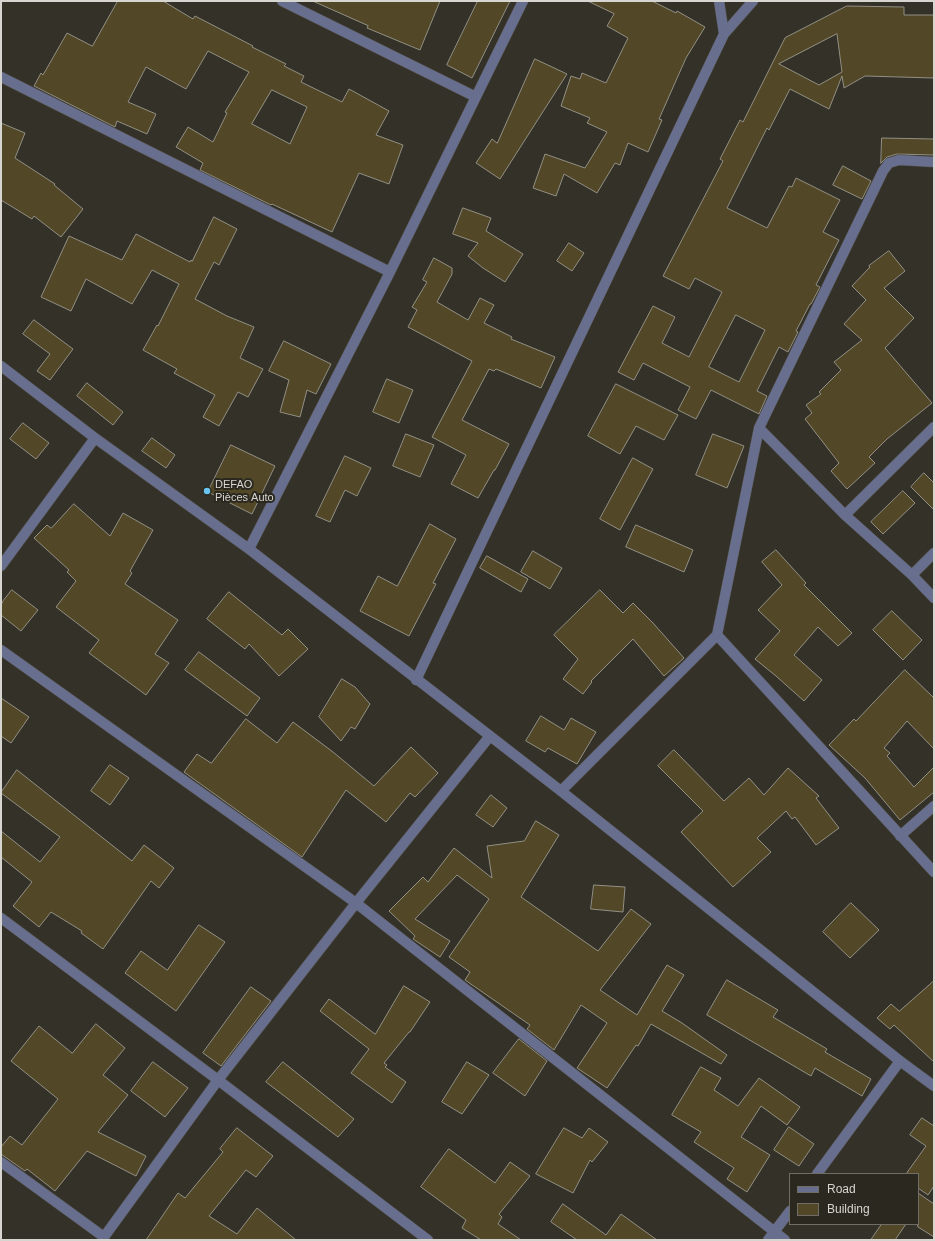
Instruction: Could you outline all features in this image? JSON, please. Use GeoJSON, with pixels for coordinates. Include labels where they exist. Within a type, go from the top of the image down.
{"type":"FeatureCollection","features":[{"type":"Feature","properties":{"kind":"street"},"geometry":{"type":"LineString","coordinates":[[282,1],[476,97]]}},
{"type":"Feature","properties":{"kind":"street"},"geometry":{"type":"LineString","coordinates":[[249,549],[390,272],[523,1]]}},
{"type":"Feature","properties":{"kind":"street"},"geometry":{"type":"LineString","coordinates":[[719,1],[724,34]]}},
{"type":"Feature","properties":{"kind":"street"},"geometry":{"type":"LineString","coordinates":[[416,680],[724,34],[753,1]]}},
{"type":"Feature","properties":{"kind":"street"},"geometry":{"type":"LineString","coordinates":[[1,76],[390,272]]}},
{"type":"Feature","properties":{"kind":"street"},"geometry":{"type":"LineString","coordinates":[[561,791],[717,635],[758,428],[883,171],[889,163],[899,160],[934,162]]}},
{"type":"Feature","properties":{"kind":"street"},"geometry":{"type":"LineString","coordinates":[[1,366],[95,438],[249,549],[561,791],[900,1061],[934,1086]]}},
{"type":"Feature","properties":{"kind":"street"},"geometry":{"type":"LineString","coordinates":[[758,428],[845,515],[912,575],[934,598]]}},
{"type":"Feature","properties":{"kind":"street"},"geometry":{"type":"LineString","coordinates":[[845,515],[934,428]]}},
{"type":"Feature","properties":{"kind":"street"},"geometry":{"type":"LineString","coordinates":[[1,566],[95,438]]}},
{"type":"Feature","properties":{"kind":"street"},"geometry":{"type":"LineString","coordinates":[[912,575],[934,553]]}},
{"type":"Feature","properties":{"kind":"street"},"geometry":{"type":"LineString","coordinates":[[717,635],[934,872]]}},
{"type":"Feature","properties":{"kind":"street"},"geometry":{"type":"LineString","coordinates":[[1,650],[356,903],[771,1236],[784,1240]]}},
{"type":"Feature","properties":{"kind":"street"},"geometry":{"type":"LineString","coordinates":[[1,1162],[106,1238],[218,1080],[356,903],[490,736]]}},
{"type":"Feature","properties":{"kind":"street"},"geometry":{"type":"LineString","coordinates":[[900,836],[934,806]]}},
{"type":"Feature","properties":{"kind":"street"},"geometry":{"type":"LineString","coordinates":[[1,918],[218,1080],[428,1240]]}},
{"type":"Feature","properties":{"kind":"street"},"geometry":{"type":"LineString","coordinates":[[818,1173],[900,1061]]}},
{"type":"Feature","properties":{"kind":"street"},"geometry":{"type":"LineString","coordinates":[[771,1236],[789,1212]]}},
{"type":"Feature","properties":{"kind":"building"},"geometry":{"type":"Polygon","coordinates":[[[118,1],[163,1],[193,19],[195,16],[286,64],[284,66],[304,76],[301,82],[342,102],[349,89],[389,111],[376,135],[403,145],[389,184],[359,173],[332,232],[272,204],[271,205],[200,170],[203,163],[176,147],[188,127],[213,142],[227,113],[225,112],[249,72],[208,51],[186,89],[146,67],[128,102],[156,114],[147,134],[117,121],[115,127],[34,86],[41,73],[43,75],[67,33],[92,46],[118,1]],[[272,90],[252,124],[290,144],[307,107],[272,90]]]}},
{"type":"Feature","properties":{"kind":"building"},"geometry":{"type":"Polygon","coordinates":[[[313,1],[440,1],[420,50],[367,28],[368,26],[313,1]]]}},
{"type":"Feature","properties":{"kind":"building"},"geometry":{"type":"Polygon","coordinates":[[[478,1],[510,1],[472,78],[447,65],[478,1]]]}},
{"type":"Feature","properties":{"kind":"building"},"geometry":{"type":"Polygon","coordinates":[[[588,1],[652,1],[676,13],[677,11],[705,27],[686,58],[659,119],[662,120],[648,152],[628,143],[620,165],[615,163],[597,193],[564,174],[556,196],[533,188],[545,154],[585,168],[607,132],[587,123],[590,118],[561,106],[571,76],[580,79],[582,73],[606,83],[628,38],[607,26],[614,14],[588,1]]]}},
{"type":"Feature","properties":{"kind":"building"},"geometry":{"type":"Polygon","coordinates":[[[847,6],[904,7],[904,15],[934,15],[934,78],[865,76],[844,88],[842,76],[829,109],[790,89],[769,130],[767,128],[727,208],[767,228],[789,186],[792,187],[796,178],[840,200],[823,232],[839,240],[816,285],[820,287],[796,331],[798,332],[788,352],[779,347],[757,391],[767,396],[759,414],[711,390],[696,419],[678,410],[690,387],[643,363],[634,380],[618,372],[653,306],[675,317],[662,343],[689,357],[722,292],[695,278],[689,289],[663,276],[723,161],[720,159],[740,120],[743,122],[785,38],[847,6]],[[837,34],[779,64],[819,85],[842,72],[837,34]],[[736,315],[709,367],[739,382],[765,330],[736,315]]]}},
{"type":"Feature","properties":{"kind":"building"},"geometry":{"type":"Polygon","coordinates":[[[535,59],[567,74],[500,179],[476,163],[492,139],[497,143],[535,59]]]}},
{"type":"Feature","properties":{"kind":"building"},"geometry":{"type":"Polygon","coordinates":[[[1,123],[25,133],[15,158],[55,184],[54,185],[83,209],[61,237],[34,216],[32,219],[1,200],[1,123]]]}},
{"type":"Feature","properties":{"kind":"building"},"geometry":{"type":"Polygon","coordinates":[[[882,138],[934,139],[934,155],[897,154],[887,157],[881,163],[882,138]]]}},
{"type":"Feature","properties":{"kind":"building"},"geometry":{"type":"Polygon","coordinates":[[[843,166],[871,181],[862,199],[833,185],[843,166]]]}},
{"type":"Feature","properties":{"kind":"building"},"geometry":{"type":"Polygon","coordinates":[[[463,208],[491,218],[486,231],[523,254],[505,282],[468,256],[478,243],[453,234],[463,208]]]}},
{"type":"Feature","properties":{"kind":"building"},"geometry":{"type":"Polygon","coordinates":[[[214,217],[237,229],[219,265],[214,262],[195,299],[227,316],[254,327],[240,358],[263,369],[248,397],[238,392],[219,426],[203,417],[215,395],[174,373],[177,369],[143,350],[157,325],[158,326],[179,284],[152,270],[132,304],[86,279],[71,311],[41,297],[69,236],[122,260],[136,234],[190,262],[191,260],[192,261],[214,217]]]}},
{"type":"Feature","properties":{"kind":"building"},"geometry":{"type":"Polygon","coordinates":[[[569,243],[584,253],[572,271],[557,261],[569,243]]]}},
{"type":"Feature","properties":{"kind":"building"},"geometry":{"type":"Polygon","coordinates":[[[889,251],[905,271],[884,288],[914,318],[885,348],[932,403],[887,439],[869,457],[875,463],[847,489],[831,471],[839,463],[805,419],[812,413],[806,405],[821,394],[819,392],[841,370],[834,362],[862,340],[844,324],[866,300],[852,286],[870,267],[869,266],[889,251]]]}},
{"type":"Feature","properties":{"kind":"building"},"geometry":{"type":"Polygon","coordinates":[[[434,258],[452,268],[452,274],[437,302],[468,320],[480,298],[494,305],[484,323],[512,337],[511,339],[555,357],[541,388],[496,369],[494,371],[489,369],[462,420],[509,444],[478,498],[451,484],[466,455],[432,437],[472,361],[408,327],[417,310],[412,307],[427,282],[423,280],[434,258]]]}},
{"type":"Feature","properties":{"kind":"building"},"geometry":{"type":"Polygon","coordinates":[[[34,320],[73,349],[50,380],[37,371],[50,354],[23,334],[34,320]]]}},
{"type":"Feature","properties":{"kind":"building"},"geometry":{"type":"Polygon","coordinates":[[[284,341],[331,364],[316,394],[307,390],[300,417],[280,412],[289,380],[269,371],[284,341]]]}},
{"type":"Feature","properties":{"kind":"building"},"geometry":{"type":"Polygon","coordinates":[[[387,379],[413,390],[399,423],[373,412],[387,379]]]}},
{"type":"Feature","properties":{"kind":"building"},"geometry":{"type":"Polygon","coordinates":[[[87,383],[123,412],[113,425],[77,396],[87,383]]]}},
{"type":"Feature","properties":{"kind":"building"},"geometry":{"type":"Polygon","coordinates":[[[616,384],[678,415],[664,440],[636,426],[620,454],[588,436],[616,384]]]}},
{"type":"Feature","properties":{"kind":"building"},"geometry":{"type":"Polygon","coordinates":[[[23,423],[49,443],[36,459],[10,439],[23,423]]]}},
{"type":"Feature","properties":{"kind":"building"},"geometry":{"type":"Polygon","coordinates":[[[406,434],[434,445],[420,477],[393,466],[406,434]]]}},
{"type":"Feature","properties":{"kind":"building"},"geometry":{"type":"Polygon","coordinates":[[[713,434],[744,446],[727,488],[696,475],[713,434]]]}},
{"type":"Feature","properties":{"kind":"building"},"geometry":{"type":"Polygon","coordinates":[[[152,438],[175,455],[166,468],[142,451],[152,438]]]}},
{"type":"Feature","properties":{"kind":"building"},"geometry":{"type":"Polygon","coordinates":[[[231,445],[275,466],[252,514],[208,492],[231,445]]]}},
{"type":"Feature","properties":{"kind":"building"},"geometry":{"type":"Polygon","coordinates":[[[345,456],[371,468],[357,496],[345,490],[330,522],[316,516],[345,456]]]}},
{"type":"Feature","properties":{"kind":"building"},"geometry":{"type":"Polygon","coordinates":[[[633,458],[653,469],[620,530],[600,519],[633,458]]]}},
{"type":"Feature","properties":{"kind":"building"},"geometry":{"type":"Polygon","coordinates":[[[924,473],[934,483],[934,510],[911,487],[924,473]]]}},
{"type":"Feature","properties":{"kind":"building"},"geometry":{"type":"Polygon","coordinates":[[[903,491],[915,503],[883,534],[871,522],[903,491]]]}},
{"type":"Feature","properties":{"kind":"building"},"geometry":{"type":"Polygon","coordinates":[[[74,504],[110,536],[123,513],[153,530],[130,571],[132,573],[125,584],[178,620],[155,654],[169,663],[146,695],[89,653],[99,640],[56,607],[76,581],[67,572],[69,570],[34,538],[47,525],[51,528],[74,504]]]}},
{"type":"Feature","properties":{"kind":"building"},"geometry":{"type":"Polygon","coordinates":[[[430,524],[456,539],[433,583],[436,584],[409,636],[360,611],[378,576],[397,586],[430,524]]]}},
{"type":"Feature","properties":{"kind":"building"},"geometry":{"type":"Polygon","coordinates":[[[636,525],[693,550],[684,572],[626,547],[636,525]]]}},
{"type":"Feature","properties":{"kind":"building"},"geometry":{"type":"Polygon","coordinates":[[[776,550],[806,583],[804,585],[852,633],[838,646],[818,627],[794,655],[822,680],[804,701],[755,659],[780,631],[758,610],[782,585],[762,562],[776,550]]]}},
{"type":"Feature","properties":{"kind":"building"},"geometry":{"type":"Polygon","coordinates":[[[533,551],[562,568],[550,589],[521,572],[533,551]]]}},
{"type":"Feature","properties":{"kind":"building"},"geometry":{"type":"Polygon","coordinates":[[[487,556],[528,579],[521,592],[480,568],[487,556]]]}},
{"type":"Feature","properties":{"kind":"building"},"geometry":{"type":"Polygon","coordinates":[[[12,590],[38,610],[21,631],[1,615],[1,605],[12,590]]]}},
{"type":"Feature","properties":{"kind":"building"},"geometry":{"type":"Polygon","coordinates":[[[600,590],[623,613],[633,603],[684,658],[664,676],[633,639],[591,681],[592,682],[583,694],[563,679],[578,659],[554,635],[600,590]]]}},
{"type":"Feature","properties":{"kind":"building"},"geometry":{"type":"Polygon","coordinates":[[[229,592],[282,635],[288,629],[308,649],[279,676],[249,644],[245,649],[207,619],[229,592]]]}},
{"type":"Feature","properties":{"kind":"building"},"geometry":{"type":"Polygon","coordinates":[[[892,611],[922,640],[903,660],[873,630],[892,611]]]}},
{"type":"Feature","properties":{"kind":"building"},"geometry":{"type":"Polygon","coordinates":[[[199,652],[260,698],[247,716],[185,670],[199,652]]]}},
{"type":"Feature","properties":{"kind":"building"},"geometry":{"type":"Polygon","coordinates":[[[905,670],[934,698],[934,749],[907,721],[884,748],[890,753],[887,756],[914,787],[934,767],[934,792],[900,820],[865,778],[829,745],[854,719],[856,721],[905,670]]]}},
{"type":"Feature","properties":{"kind":"building"},"geometry":{"type":"Polygon","coordinates":[[[342,679],[355,687],[370,704],[355,729],[351,727],[341,741],[319,717],[342,679]]]}},
{"type":"Feature","properties":{"kind":"building"},"geometry":{"type":"Polygon","coordinates":[[[1,698],[29,717],[11,743],[1,736],[1,698]]]}},
{"type":"Feature","properties":{"kind":"building"},"geometry":{"type":"Polygon","coordinates":[[[541,716],[564,730],[571,718],[596,732],[577,764],[548,748],[545,752],[526,741],[541,716]]]}},
{"type":"Feature","properties":{"kind":"building"},"geometry":{"type":"Polygon","coordinates":[[[246,719],[277,743],[293,722],[333,752],[374,786],[411,747],[438,773],[415,797],[410,793],[386,822],[346,790],[302,857],[184,772],[197,754],[211,763],[246,719]]]}},
{"type":"Feature","properties":{"kind":"building"},"geometry":{"type":"Polygon","coordinates":[[[674,750],[724,801],[749,778],[764,795],[788,768],[819,796],[816,798],[839,828],[816,845],[795,817],[792,819],[786,811],[757,838],[771,852],[733,887],[681,832],[703,811],[658,766],[674,750]]]}},
{"type":"Feature","properties":{"kind":"building"},"geometry":{"type":"Polygon","coordinates":[[[110,765],[129,778],[110,805],[91,791],[110,765]]]}},
{"type":"Feature","properties":{"kind":"building"},"geometry":{"type":"Polygon","coordinates":[[[17,770],[132,861],[144,845],[174,868],[159,888],[151,881],[103,949],[81,933],[82,931],[51,912],[39,927],[13,906],[32,882],[1,857],[1,831],[40,862],[60,837],[1,793],[17,770]]]}},
{"type":"Feature","properties":{"kind":"building"},"geometry":{"type":"Polygon","coordinates":[[[491,795],[507,808],[493,827],[476,815],[491,795]]]}},
{"type":"Feature","properties":{"kind":"building"},"geometry":{"type":"Polygon","coordinates":[[[536,821],[559,835],[521,897],[598,951],[631,909],[651,924],[600,990],[637,1015],[667,965],[684,975],[662,1011],[682,1023],[727,1055],[721,1064],[651,1024],[638,1046],[636,1045],[607,1088],[577,1068],[607,1023],[581,1005],[554,1050],[527,1029],[530,1025],[465,980],[470,972],[449,957],[489,899],[457,875],[415,919],[450,941],[440,957],[413,939],[415,936],[389,911],[423,877],[428,882],[454,848],[492,878],[487,846],[524,841],[536,821]]]}},
{"type":"Feature","properties":{"kind":"building"},"geometry":{"type":"Polygon","coordinates":[[[594,885],[625,887],[623,912],[591,909],[594,885]]]}},
{"type":"Feature","properties":{"kind":"building"},"geometry":{"type":"Polygon","coordinates":[[[851,903],[879,930],[850,958],[823,932],[851,903]]]}},
{"type":"Feature","properties":{"kind":"building"},"geometry":{"type":"Polygon","coordinates":[[[199,925],[225,942],[176,1011],[125,973],[141,951],[167,970],[199,925]]]}},
{"type":"Feature","properties":{"kind":"building"},"geometry":{"type":"Polygon","coordinates":[[[727,980],[778,1010],[773,1017],[827,1049],[825,1052],[871,1079],[862,1096],[815,1068],[811,1076],[707,1015],[727,980]]]}},
{"type":"Feature","properties":{"kind":"building"},"geometry":{"type":"Polygon","coordinates":[[[934,981],[934,1062],[894,1025],[890,1029],[877,1018],[891,1004],[899,1011],[934,981]]]}},
{"type":"Feature","properties":{"kind":"building"},"geometry":{"type":"Polygon","coordinates":[[[404,986],[430,1002],[410,1032],[384,1063],[387,1065],[385,1067],[406,1082],[392,1103],[351,1073],[369,1049],[320,1011],[329,999],[375,1034],[404,986]]]}},
{"type":"Feature","properties":{"kind":"building"},"geometry":{"type":"Polygon","coordinates":[[[251,987],[271,1001],[221,1066],[203,1053],[251,987]]]}},
{"type":"Feature","properties":{"kind":"building"},"geometry":{"type":"Polygon","coordinates":[[[96,1024],[125,1048],[103,1075],[128,1095],[98,1132],[146,1156],[136,1176],[87,1151],[55,1191],[27,1169],[25,1171],[1,1154],[1,1147],[10,1136],[22,1145],[58,1099],[11,1061],[39,1026],[72,1053],[96,1024]]]}},
{"type":"Feature","properties":{"kind":"building"},"geometry":{"type":"Polygon","coordinates":[[[519,1039],[547,1061],[525,1096],[493,1073],[519,1039]]]}},
{"type":"Feature","properties":{"kind":"building"},"geometry":{"type":"Polygon","coordinates":[[[153,1062],[188,1088],[165,1117],[131,1091],[153,1062]]]}},
{"type":"Feature","properties":{"kind":"building"},"geometry":{"type":"Polygon","coordinates":[[[283,1062],[354,1119],[338,1137],[266,1082],[283,1062]]]}},
{"type":"Feature","properties":{"kind":"building"},"geometry":{"type":"Polygon","coordinates":[[[467,1062],[489,1075],[462,1114],[442,1102],[467,1062]]]}},
{"type":"Feature","properties":{"kind":"building"},"geometry":{"type":"Polygon","coordinates":[[[701,1067],[721,1078],[714,1090],[738,1106],[759,1078],[800,1107],[787,1125],[761,1106],[741,1137],[770,1155],[747,1192],[727,1179],[734,1168],[694,1142],[701,1132],[672,1115],[701,1067]]]}},
{"type":"Feature","properties":{"kind":"building"},"geometry":{"type":"Polygon","coordinates":[[[922,1118],[934,1126],[934,1186],[928,1195],[919,1189],[919,1173],[907,1173],[926,1146],[910,1135],[922,1118]]]}},
{"type":"Feature","properties":{"kind":"building"},"geometry":{"type":"Polygon","coordinates":[[[789,1127],[814,1144],[799,1166],[774,1150],[789,1127]]]}},
{"type":"Feature","properties":{"kind":"building"},"geometry":{"type":"Polygon","coordinates":[[[237,1128],[273,1156],[256,1177],[246,1170],[209,1216],[237,1234],[257,1208],[296,1240],[146,1240],[178,1193],[185,1198],[223,1152],[220,1149],[237,1128]]]}},
{"type":"Feature","properties":{"kind":"building"},"geometry":{"type":"Polygon","coordinates":[[[564,1128],[582,1138],[589,1128],[608,1142],[592,1162],[590,1160],[573,1193],[536,1174],[564,1128]]]}},
{"type":"Feature","properties":{"kind":"building"},"geometry":{"type":"Polygon","coordinates":[[[449,1149],[495,1183],[510,1162],[530,1176],[499,1214],[502,1217],[498,1224],[521,1240],[481,1240],[462,1228],[466,1220],[421,1187],[449,1149]]]}},
{"type":"Feature","properties":{"kind":"building"},"geometry":{"type":"Polygon","coordinates":[[[919,1194],[934,1204],[934,1237],[918,1227],[919,1194]]]}},
{"type":"Feature","properties":{"kind":"building"},"geometry":{"type":"Polygon","coordinates":[[[563,1204],[606,1235],[621,1214],[657,1240],[577,1240],[551,1222],[563,1204]]]}},
{"type":"Feature","properties":{"kind":"building"},"geometry":{"type":"Polygon","coordinates":[[[881,1225],[905,1225],[895,1240],[871,1240],[881,1225]]]}},
{"type":"Feature","properties":{"kind":"place","name":"DEFAO Pièces Auto"},"geometry":{"type":"Point","coordinates":[207,491]}}]}
